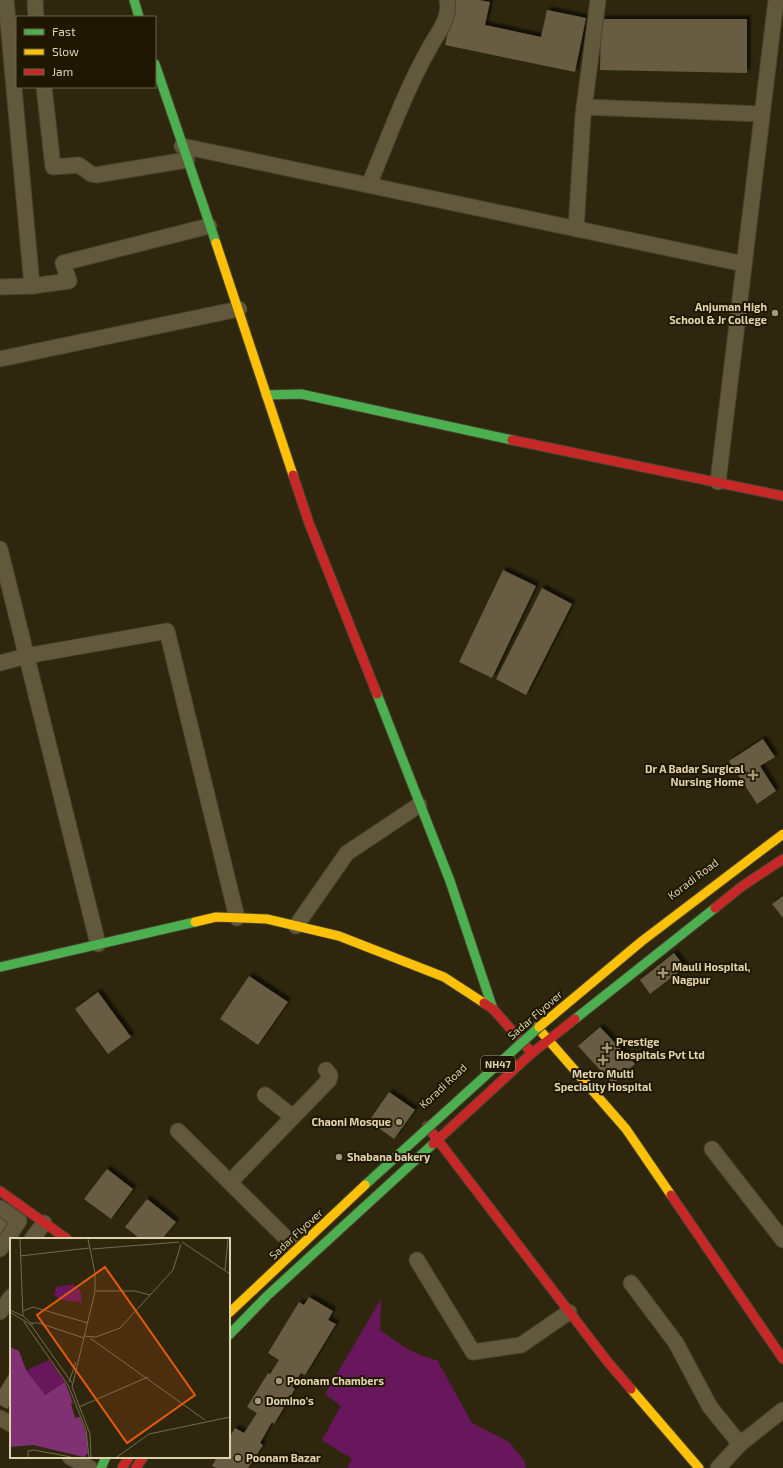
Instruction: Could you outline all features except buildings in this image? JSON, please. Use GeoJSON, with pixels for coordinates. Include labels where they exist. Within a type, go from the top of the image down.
{"type":"FeatureCollection","features":[{"type":"Feature","properties":{"kind":"main road"},"geometry":{"type":"LineString","coordinates":[[134,0],[139,16]]}},
{"type":"Feature","properties":{"kind":"main road"},"geometry":{"type":"LineString","coordinates":[[156,67],[209,226],[239,309],[309,523],[450,882],[493,1009]]}},
{"type":"Feature","properties":{"kind":"main road"},"geometry":{"type":"LineString","coordinates":[[266,395],[301,394],[585,456],[783,496]]}},
{"type":"Feature","properties":{"kind":"main road","name":"Koradi Road"},"geometry":{"type":"LineString","coordinates":[[230,1305],[423,1121],[532,1021],[628,943],[783,828]]}},
{"type":"Feature","properties":{"kind":"main road","name":"Sadar Flyover"},"geometry":{"type":"LineString","coordinates":[[230,1312],[559,1009],[632,949],[783,834]]}},
{"type":"Feature","properties":{"kind":"main road","name":"Sadar Flyover"},"geometry":{"type":"LineString","coordinates":[[230,1320],[478,1090],[571,1007],[660,936],[783,842]]}},
{"type":"Feature","properties":{"kind":"main road"},"geometry":{"type":"LineString","coordinates":[[230,1334],[267,1296],[532,1053],[741,887],[783,859]]}},
{"type":"Feature","properties":{"kind":"main road"},"geometry":{"type":"LineString","coordinates":[[0,967],[216,917],[267,919],[339,936],[444,977],[493,1009],[517,1034],[532,1053]]}},
{"type":"Feature","properties":{"kind":"main road"},"geometry":{"type":"LineString","coordinates":[[532,1021],[626,1129],[783,1359]]}},
{"type":"Feature","properties":{"kind":"main road"},"geometry":{"type":"LineString","coordinates":[[423,1121],[438,1138],[474,1190],[607,1361],[699,1468]]}},
{"type":"Feature","properties":{"kind":"main road"},"geometry":{"type":"LineString","coordinates":[[0,1191],[65,1238]]}},
{"type":"Feature","properties":{"kind":"main road"},"geometry":{"type":"LineString","coordinates":[[101,1468],[106,1458]]}},
{"type":"Feature","properties":{"kind":"main road"},"geometry":{"type":"LineString","coordinates":[[116,1466],[128,1458]]}},
{"type":"Feature","properties":{"kind":"main road"},"geometry":{"type":"LineString","coordinates":[[136,1468],[142,1458]]}},
{"type":"Feature","properties":{"kind":"street"},"geometry":{"type":"LineString","coordinates":[[6,0],[10,88],[32,286]]}},
{"type":"Feature","properties":{"kind":"street"},"geometry":{"type":"LineString","coordinates":[[34,0],[36,16]]}},
{"type":"Feature","properties":{"kind":"street"},"geometry":{"type":"LineString","coordinates":[[369,185],[417,71],[446,20],[449,9],[447,0]]}},
{"type":"Feature","properties":{"kind":"street"},"geometry":{"type":"LineString","coordinates":[[576,229],[584,108],[598,0]]}},
{"type":"Feature","properties":{"kind":"street"},"geometry":{"type":"LineString","coordinates":[[718,482],[776,0]]}},
{"type":"Feature","properties":{"kind":"street"},"geometry":{"type":"LineString","coordinates":[[44,88],[53,167],[79,165],[91,174],[96,175],[185,153],[369,185],[744,264]]}},
{"type":"Feature","properties":{"kind":"street"},"geometry":{"type":"LineString","coordinates":[[584,108],[762,114]]}},
{"type":"Feature","properties":{"kind":"street"},"geometry":{"type":"LineString","coordinates":[[0,287],[32,286],[69,281],[63,263],[209,226]]}},
{"type":"Feature","properties":{"kind":"street"},"geometry":{"type":"LineString","coordinates":[[0,359],[239,309]]}},
{"type":"Feature","properties":{"kind":"street"},"geometry":{"type":"LineString","coordinates":[[0,549],[98,944]]}},
{"type":"Feature","properties":{"kind":"street"},"geometry":{"type":"LineString","coordinates":[[0,663],[26,656],[167,631],[237,918]]}},
{"type":"Feature","properties":{"kind":"street"},"geometry":{"type":"LineString","coordinates":[[296,926],[346,853],[420,805]]}},
{"type":"Feature","properties":{"kind":"street"},"geometry":{"type":"LineString","coordinates":[[230,1182],[329,1080],[330,1075],[326,1070]]}},
{"type":"Feature","properties":{"kind":"street"},"geometry":{"type":"LineString","coordinates":[[265,1095],[292,1117]]}},
{"type":"Feature","properties":{"kind":"street"},"geometry":{"type":"LineString","coordinates":[[178,1131],[293,1245]]}},
{"type":"Feature","properties":{"kind":"street"},"geometry":{"type":"LineString","coordinates":[[712,1150],[783,1240]]}},
{"type":"Feature","properties":{"kind":"street"},"geometry":{"type":"LineString","coordinates":[[0,1208],[19,1221],[0,1249]]}},
{"type":"Feature","properties":{"kind":"street"},"geometry":{"type":"LineString","coordinates":[[33,1238],[44,1223]]}},
{"type":"Feature","properties":{"kind":"street"},"geometry":{"type":"LineString","coordinates":[[417,1260],[473,1352],[521,1344],[569,1312]]}},
{"type":"Feature","properties":{"kind":"street"},"geometry":{"type":"LineString","coordinates":[[631,1283],[676,1343],[710,1408],[740,1444]]}},
{"type":"Feature","properties":{"kind":"street"},"geometry":{"type":"LineString","coordinates":[[0,1312],[10,1298]]}},
{"type":"Feature","properties":{"kind":"street"},"geometry":{"type":"LineString","coordinates":[[718,1468],[740,1444],[783,1410]]}},
{"type":"Feature","properties":{"kind":"street"},"geometry":{"type":"LineString","coordinates":[[0,1418],[10,1423]]}},
{"type":"Feature","properties":{"kind":"street"},"geometry":{"type":"LineString","coordinates":[[72,1458],[90,1468]]}},
{"type":"Feature","properties":{"kind":"shaded area"},"geometry":{"type":"Polygon","coordinates":[[[381,1299],[380,1330],[414,1352],[437,1360],[472,1423],[509,1442],[524,1460],[526,1468],[347,1468],[352,1459],[322,1440],[341,1406],[325,1394],[381,1299]]]}},
{"type":"Feature","properties":{"kind":"traffic: fast"},"geometry":{"type":"LineString","coordinates":[[134,0],[139,16]]}},
{"type":"Feature","properties":{"kind":"traffic: fast"},"geometry":{"type":"LineString","coordinates":[[156,67],[216,243]]}},
{"type":"Feature","properties":{"kind":"traffic: fast"},"geometry":{"type":"LineString","coordinates":[[266,395],[301,394],[512,440]]}},
{"type":"Feature","properties":{"kind":"traffic: fast"},"geometry":{"type":"LineString","coordinates":[[377,694],[450,881],[493,1009]]}},
{"type":"Feature","properties":{"kind":"traffic: fast"},"geometry":{"type":"LineString","coordinates":[[575,1019],[715,908]]}},
{"type":"Feature","properties":{"kind":"traffic: fast"},"geometry":{"type":"LineString","coordinates":[[0,967],[195,922]]}},
{"type":"Feature","properties":{"kind":"traffic: fast"},"geometry":{"type":"LineString","coordinates":[[365,1185],[539,1027]]}},
{"type":"Feature","properties":{"kind":"traffic: fast"},"geometry":{"type":"LineString","coordinates":[[230,1334],[267,1296],[433,1144]]}},
{"type":"Feature","properties":{"kind":"traffic: fast"},"geometry":{"type":"LineString","coordinates":[[101,1468],[106,1458]]}},
{"type":"Feature","properties":{"kind":"traffic: slow"},"geometry":{"type":"LineString","coordinates":[[216,243],[293,475]]}},
{"type":"Feature","properties":{"kind":"traffic: slow"},"geometry":{"type":"LineString","coordinates":[[539,1027],[642,941],[783,834]]}},
{"type":"Feature","properties":{"kind":"traffic: slow"},"geometry":{"type":"LineString","coordinates":[[195,922],[216,917],[267,919],[339,936],[444,977],[484,1003]]}},
{"type":"Feature","properties":{"kind":"traffic: slow"},"geometry":{"type":"LineString","coordinates":[[537,1027],[626,1129],[671,1195]]}},
{"type":"Feature","properties":{"kind":"traffic: slow"},"geometry":{"type":"LineString","coordinates":[[230,1312],[365,1185]]}},
{"type":"Feature","properties":{"kind":"traffic: slow"},"geometry":{"type":"LineString","coordinates":[[631,1389],[699,1468]]}},
{"type":"Feature","properties":{"kind":"traffic: jam"},"geometry":{"type":"LineString","coordinates":[[512,440],[783,496]]}},
{"type":"Feature","properties":{"kind":"traffic: jam"},"geometry":{"type":"LineString","coordinates":[[293,475],[309,523],[377,694]]}},
{"type":"Feature","properties":{"kind":"traffic: jam"},"geometry":{"type":"LineString","coordinates":[[715,908],[741,887],[783,859]]}},
{"type":"Feature","properties":{"kind":"traffic: jam"},"geometry":{"type":"LineString","coordinates":[[484,1003],[493,1009],[532,1053]]}},
{"type":"Feature","properties":{"kind":"traffic: jam"},"geometry":{"type":"LineString","coordinates":[[433,1144],[532,1053],[575,1019]]}},
{"type":"Feature","properties":{"kind":"traffic: jam"},"geometry":{"type":"LineString","coordinates":[[427,1126],[607,1361],[631,1389]]}},
{"type":"Feature","properties":{"kind":"traffic: jam"},"geometry":{"type":"LineString","coordinates":[[0,1191],[66,1238]]}},
{"type":"Feature","properties":{"kind":"traffic: jam"},"geometry":{"type":"LineString","coordinates":[[671,1195],[783,1359]]}},
{"type":"Feature","properties":{"kind":"traffic: jam"},"geometry":{"type":"LineString","coordinates":[[122,1468],[128,1458]]}},
{"type":"Feature","properties":{"kind":"traffic: jam"},"geometry":{"type":"LineString","coordinates":[[136,1468],[142,1458]]}},
{"type":"Feature","properties":{"kind":"place","name":"Anjuman High School & Jr College"},"geometry":{"type":"Point","coordinates":[775,313]}},
{"type":"Feature","properties":{"kind":"place","name":"Dr A Badar Surgical Nursing Home"},"geometry":{"type":"Point","coordinates":[753,775]}},
{"type":"Feature","properties":{"kind":"place","name":"Mauli Hospital, Nagpur"},"geometry":{"type":"Point","coordinates":[663,973]}},
{"type":"Feature","properties":{"kind":"place","name":"Prestige Hospitals Pvt Ltd"},"geometry":{"type":"Point","coordinates":[607,1048]}},
{"type":"Feature","properties":{"kind":"place","name":"Metro Multi Speciality Hospital"},"geometry":{"type":"Point","coordinates":[603,1060]}},
{"type":"Feature","properties":{"kind":"place","name":"Chaoni Mosque"},"geometry":{"type":"Point","coordinates":[399,1122]}},
{"type":"Feature","properties":{"kind":"place","name":"Shabana bakery"},"geometry":{"type":"Point","coordinates":[339,1157]}},
{"type":"Feature","properties":{"kind":"place","name":"Poonam Chambers"},"geometry":{"type":"Point","coordinates":[279,1381]}},
{"type":"Feature","properties":{"kind":"place","name":"Domino's"},"geometry":{"type":"Point","coordinates":[258,1401]}},
{"type":"Feature","properties":{"kind":"place","name":"Poonam Bazar"},"geometry":{"type":"Point","coordinates":[238,1458]}}]}
